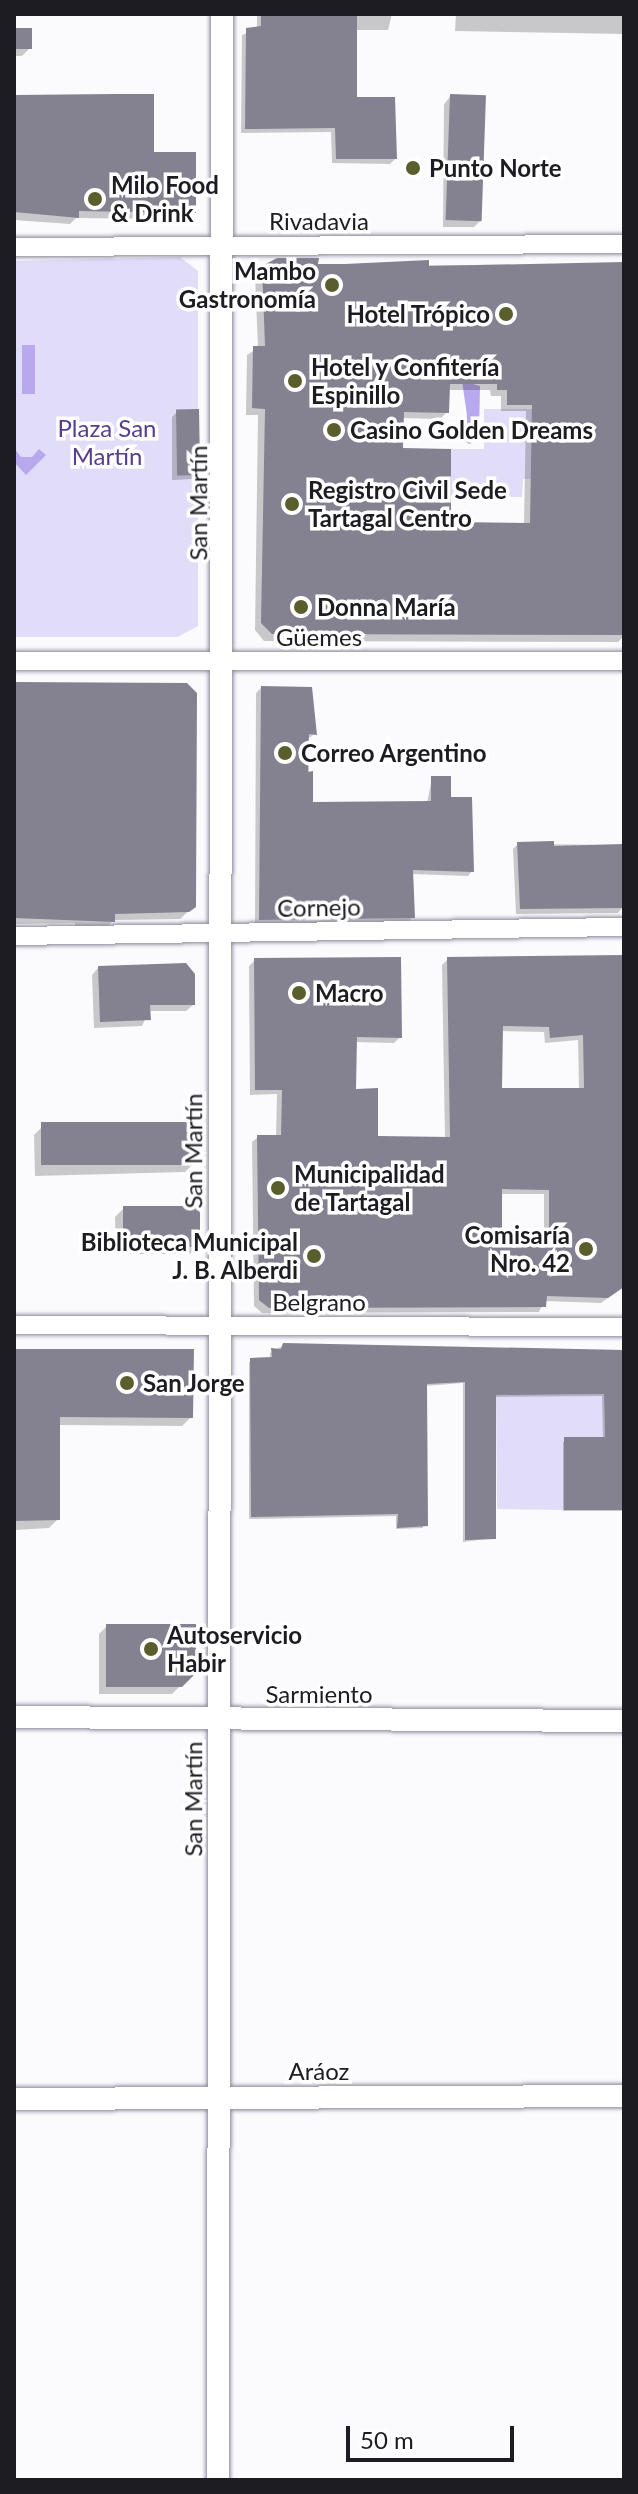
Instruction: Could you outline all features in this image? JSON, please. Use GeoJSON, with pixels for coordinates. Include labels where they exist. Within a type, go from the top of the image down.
{"type":"FeatureCollection","features":[{"type":"Feature","properties":{"kind":"street","name":"San Martín"},"geometry":{"type":"LineString","coordinates":[[218,2480],[219,932],[224,661],[222,14]]}},
{"type":"Feature","properties":{"kind":"street","name":"Rivadavia"},"geometry":{"type":"LineString","coordinates":[[14,247],[624,244]]}},
{"type":"Feature","properties":{"kind":"street","name":"Güemes"},"geometry":{"type":"LineString","coordinates":[[14,661],[624,661]]}},
{"type":"Feature","properties":{"kind":"street","name":"Cornejo"},"geometry":{"type":"LineString","coordinates":[[14,936],[624,927]]}},
{"type":"Feature","properties":{"kind":"street","name":"Belgrano"},"geometry":{"type":"LineString","coordinates":[[14,1325],[624,1327]]}},
{"type":"Feature","properties":{"kind":"street","name":"Sarmiento"},"geometry":{"type":"LineString","coordinates":[[14,1717],[624,1721]]}},
{"type":"Feature","properties":{"kind":"street","name":"Aráoz"},"geometry":{"type":"LineString","coordinates":[[14,2099],[624,2096]]}},
{"type":"Feature","properties":{"kind":"green space","name":"Plaza San Martín"},"geometry":{"type":"Polygon","coordinates":[[[180,257],[198,271],[198,626],[178,637],[14,637],[14,261],[180,257]]]}},
{"type":"Feature","properties":{"kind":"green space"},"geometry":{"type":"Polygon","coordinates":[[[484,409],[532,409],[532,479],[523,479],[522,497],[451,497],[451,449],[484,449],[484,409]]]}},
{"type":"Feature","properties":{"kind":"green space"},"geometry":{"type":"Polygon","coordinates":[[[604,1394],[605,1437],[565,1437],[564,1510],[497,1509],[496,1395],[604,1394]]]}},
{"type":"Feature","properties":{"kind":"shaded area"},"geometry":{"type":"Polygon","coordinates":[[[22,345],[35,345],[35,394],[22,394],[22,345]]]}},
{"type":"Feature","properties":{"kind":"shaded area"},"geometry":{"type":"Polygon","coordinates":[[[462,381],[480,386],[479,435],[470,444],[456,439],[467,415],[462,381]]]}},
{"type":"Feature","properties":{"kind":"shaded area"},"geometry":{"type":"Polygon","coordinates":[[[14,448],[21,457],[32,457],[39,449],[46,455],[26,475],[14,462],[14,448]]]}},
{"type":"Feature","properties":{"kind":"building"},"geometry":{"type":"Polygon","coordinates":[[[261,14],[357,14],[357,97],[395,97],[397,159],[336,159],[335,128],[245,129],[246,28],[261,26],[261,14]]]}},
{"type":"Feature","properties":{"kind":"building"},"geometry":{"type":"Polygon","coordinates":[[[14,28],[32,28],[32,49],[14,49],[14,28]]]}},
{"type":"Feature","properties":{"kind":"building"},"geometry":{"type":"Polygon","coordinates":[[[154,94],[154,152],[196,152],[196,213],[79,211],[79,218],[14,212],[14,95],[154,94]]]}},
{"type":"Feature","properties":{"kind":"building"},"geometry":{"type":"Polygon","coordinates":[[[450,94],[486,95],[482,221],[446,220],[450,94]]]}},
{"type":"Feature","properties":{"kind":"building"},"geometry":{"type":"Polygon","coordinates":[[[277,258],[319,258],[318,264],[429,260],[429,266],[624,262],[624,635],[272,634],[261,623],[265,409],[252,408],[253,346],[265,346],[262,266],[277,258]],[[450,384],[449,413],[404,412],[403,448],[451,449],[451,522],[530,523],[532,405],[507,405],[507,390],[497,390],[497,384],[450,384]]]}},
{"type":"Feature","properties":{"kind":"building"},"geometry":{"type":"Polygon","coordinates":[[[176,409],[199,409],[200,475],[177,475],[176,409]]]}},
{"type":"Feature","properties":{"kind":"building"},"geometry":{"type":"Polygon","coordinates":[[[14,682],[187,683],[197,693],[196,907],[189,912],[115,914],[115,922],[14,918],[14,682]]]}},
{"type":"Feature","properties":{"kind":"building"},"geometry":{"type":"Polygon","coordinates":[[[261,686],[312,687],[317,735],[309,734],[308,772],[313,771],[313,802],[431,801],[431,776],[451,776],[451,797],[472,797],[474,872],[413,870],[415,918],[259,920],[261,686]]]}},
{"type":"Feature","properties":{"kind":"building"},"geometry":{"type":"Polygon","coordinates":[[[554,841],[554,846],[624,844],[624,908],[520,909],[517,842],[554,841]]]}},
{"type":"Feature","properties":{"kind":"building"},"geometry":{"type":"Polygon","coordinates":[[[624,955],[624,1287],[608,1298],[547,1296],[546,1307],[269,1308],[259,1300],[257,1135],[281,1135],[282,1090],[255,1090],[254,958],[401,957],[402,1038],[357,1037],[356,1089],[378,1088],[378,1136],[450,1137],[447,957],[624,955]],[[503,1026],[502,1088],[584,1088],[583,1035],[550,1038],[549,1027],[503,1026]],[[502,1189],[502,1237],[549,1238],[549,1190],[502,1189]]]}},
{"type":"Feature","properties":{"kind":"building"},"geometry":{"type":"Polygon","coordinates":[[[186,963],[195,974],[195,1005],[150,1005],[151,1020],[100,1022],[98,966],[186,963]]]}},
{"type":"Feature","properties":{"kind":"building"},"geometry":{"type":"Polygon","coordinates":[[[41,1122],[195,1122],[195,1165],[41,1165],[41,1122]]]}},
{"type":"Feature","properties":{"kind":"building"},"geometry":{"type":"Polygon","coordinates":[[[123,1206],[200,1206],[200,1247],[123,1247],[123,1206]]]}},
{"type":"Feature","properties":{"kind":"building"},"geometry":{"type":"Polygon","coordinates":[[[283,1343],[624,1350],[624,1510],[564,1510],[564,1437],[605,1437],[604,1394],[496,1395],[496,1539],[465,1540],[465,1382],[427,1384],[428,1526],[397,1528],[398,1514],[251,1517],[250,1358],[272,1357],[271,1348],[281,1349],[283,1343]]]}},
{"type":"Feature","properties":{"kind":"building"},"geometry":{"type":"Polygon","coordinates":[[[14,1349],[194,1349],[193,1418],[60,1417],[60,1520],[14,1521],[14,1349]]]}},
{"type":"Feature","properties":{"kind":"building","name":"Autoservicio Habir"},"geometry":{"type":"Polygon","coordinates":[[[106,1624],[196,1624],[196,1673],[182,1687],[106,1687],[106,1624]]]}},
{"type":"Feature","properties":{"kind":"place","name":"Punto Norte"},"geometry":{"type":"Point","coordinates":[413,168]}},
{"type":"Feature","properties":{"kind":"place","name":"Milo Food & Drink"},"geometry":{"type":"Point","coordinates":[95,199]}},
{"type":"Feature","properties":{"kind":"place","name":"Mambo Gastronomía"},"geometry":{"type":"Point","coordinates":[332,285]}},
{"type":"Feature","properties":{"kind":"place","name":"Hotel Trópico"},"geometry":{"type":"Point","coordinates":[506,314]}},
{"type":"Feature","properties":{"kind":"place","name":"Hotel y Confitería Espinillo"},"geometry":{"type":"Point","coordinates":[295,381]}},
{"type":"Feature","properties":{"kind":"place","name":"Casino Golden Dreams"},"geometry":{"type":"Point","coordinates":[334,430]}},
{"type":"Feature","properties":{"kind":"place","name":"Registro Civil Sede Tartagal Centro"},"geometry":{"type":"Point","coordinates":[292,504]}},
{"type":"Feature","properties":{"kind":"place","name":"Donna María"},"geometry":{"type":"Point","coordinates":[301,607]}},
{"type":"Feature","properties":{"kind":"place","name":"Correo Argentino"},"geometry":{"type":"Point","coordinates":[285,753]}},
{"type":"Feature","properties":{"kind":"place","name":"Macro"},"geometry":{"type":"Point","coordinates":[299,993]}},
{"type":"Feature","properties":{"kind":"place","name":"Municipalidad de Tartagal"},"geometry":{"type":"Point","coordinates":[278,1188]}},
{"type":"Feature","properties":{"kind":"place","name":"Comisaría Nro. 42"},"geometry":{"type":"Point","coordinates":[586,1249]}},
{"type":"Feature","properties":{"kind":"place","name":"Biblioteca Municipal J. B. Alberdi"},"geometry":{"type":"Point","coordinates":[314,1256]}},
{"type":"Feature","properties":{"kind":"place","name":"San Jorge"},"geometry":{"type":"Point","coordinates":[127,1383]}},
{"type":"Feature","properties":{"kind":"place","name":"Autoservicio Habir"},"geometry":{"type":"Point","coordinates":[151,1649]}}]}
